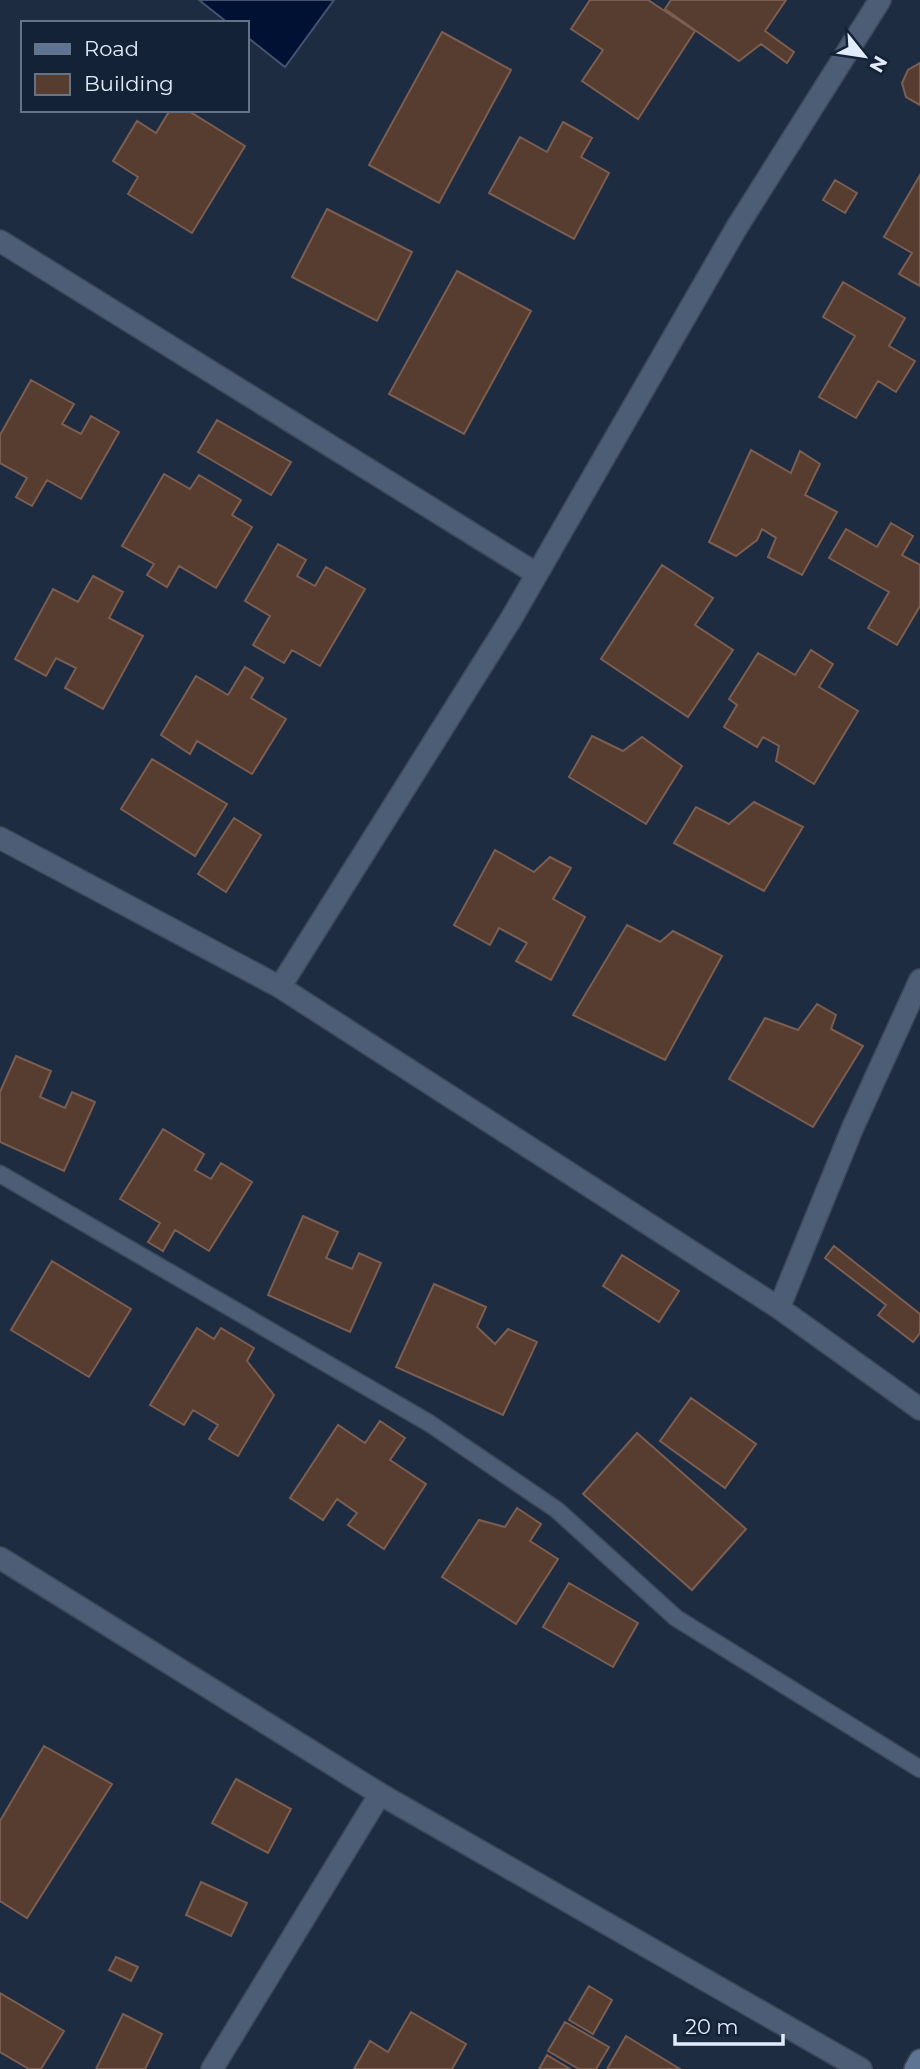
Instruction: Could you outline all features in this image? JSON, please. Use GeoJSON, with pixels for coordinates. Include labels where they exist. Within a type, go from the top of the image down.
{"type":"FeatureCollection","features":[{"type":"Feature","properties":{"kind":"street"},"geometry":{"type":"LineString","coordinates":[[280,987],[504,631],[737,228],[880,0]]}},
{"type":"Feature","properties":{"kind":"street"},"geometry":{"type":"LineString","coordinates":[[0,241],[537,574]]}},
{"type":"Feature","properties":{"kind":"street"},"geometry":{"type":"LineString","coordinates":[[0,838],[280,987],[779,1308],[920,1409]]}},
{"type":"Feature","properties":{"kind":"street"},"geometry":{"type":"LineString","coordinates":[[779,1308],[853,1127],[920,980]]}},
{"type":"Feature","properties":{"kind":"street"},"geometry":{"type":"LineString","coordinates":[[0,1558],[380,1794],[861,2069]]}},
{"type":"Feature","properties":{"kind":"street"},"geometry":{"type":"LineString","coordinates":[[212,2069],[380,1794]]}},
{"type":"Feature","properties":{"kind":"street"},"geometry":{"type":"LineString","coordinates":[[915,2069],[920,2060]]}},
{"type":"Feature","properties":{"kind":"lane"},"geometry":{"type":"LineString","coordinates":[[0,1174],[429,1423],[557,1510],[676,1618],[920,1769]]}},
{"type":"Feature","properties":{"kind":"water"},"geometry":{"type":"Polygon","coordinates":[[[199,0],[334,0],[285,67],[248,38],[248,21],[225,21],[199,0]]]}},
{"type":"Feature","properties":{"kind":"building"},"geometry":{"type":"Polygon","coordinates":[[[590,0],[648,0],[695,31],[638,119],[582,81],[603,50],[571,29],[590,0]]]}},
{"type":"Feature","properties":{"kind":"building"},"geometry":{"type":"Polygon","coordinates":[[[671,0],[786,0],[765,31],[794,52],[787,63],[761,44],[739,61],[665,9],[671,0]]]}},
{"type":"Feature","properties":{"kind":"building"},"geometry":{"type":"Polygon","coordinates":[[[442,32],[511,70],[439,203],[369,165],[442,32]]]}},
{"type":"Feature","properties":{"kind":"building"},"geometry":{"type":"Polygon","coordinates":[[[920,63],[920,105],[906,97],[902,83],[908,70],[920,63]]]}},
{"type":"Feature","properties":{"kind":"building"},"geometry":{"type":"Polygon","coordinates":[[[169,112],[190,112],[245,146],[192,233],[128,194],[138,177],[113,161],[137,121],[156,133],[169,112]]]}},
{"type":"Feature","properties":{"kind":"building"},"geometry":{"type":"Polygon","coordinates":[[[563,122],[592,138],[581,157],[609,173],[574,239],[489,193],[520,137],[547,152],[563,122]]]}},
{"type":"Feature","properties":{"kind":"building"},"geometry":{"type":"Polygon","coordinates":[[[920,175],[920,286],[899,274],[912,253],[884,237],[920,175]]]}},
{"type":"Feature","properties":{"kind":"building"},"geometry":{"type":"Polygon","coordinates":[[[835,180],[857,193],[845,213],[823,200],[835,180]]]}},
{"type":"Feature","properties":{"kind":"building"},"geometry":{"type":"Polygon","coordinates":[[[327,209],[412,252],[377,321],[292,277],[327,209]]]}},
{"type":"Feature","properties":{"kind":"building"},"geometry":{"type":"Polygon","coordinates":[[[457,271],[531,311],[464,434],[389,394],[457,271]]]}},
{"type":"Feature","properties":{"kind":"building"},"geometry":{"type":"Polygon","coordinates":[[[843,282],[905,318],[889,346],[915,361],[896,392],[878,381],[856,418],[819,397],[855,336],[823,317],[843,282]]]}},
{"type":"Feature","properties":{"kind":"building"},"geometry":{"type":"Polygon","coordinates":[[[31,380],[74,404],[62,424],[81,434],[91,416],[119,432],[81,499],[47,480],[32,506],[16,497],[27,478],[0,463],[0,435],[31,380]]]}},
{"type":"Feature","properties":{"kind":"building"},"geometry":{"type":"Polygon","coordinates":[[[217,420],[291,462],[271,495],[198,452],[217,420]]]}},
{"type":"Feature","properties":{"kind":"building"},"geometry":{"type":"Polygon","coordinates":[[[751,450],[791,473],[800,451],[820,464],[805,495],[837,512],[802,575],[768,557],[776,538],[762,529],[757,540],[736,556],[709,542],[751,450]]]}},
{"type":"Feature","properties":{"kind":"building"},"geometry":{"type":"Polygon","coordinates":[[[164,474],[190,489],[199,475],[241,500],[232,515],[252,527],[216,588],[179,566],[167,587],[147,575],[154,564],[122,546],[164,474]]]}},
{"type":"Feature","properties":{"kind":"building"},"geometry":{"type":"Polygon","coordinates":[[[891,523],[913,536],[902,555],[920,565],[920,606],[897,645],[868,628],[889,592],[829,558],[846,529],[877,547],[891,523]]]}},
{"type":"Feature","properties":{"kind":"building"},"geometry":{"type":"Polygon","coordinates":[[[278,544],[306,560],[297,576],[315,586],[326,567],[365,589],[320,666],[292,650],[284,663],[253,645],[270,616],[245,601],[278,544]]]}},
{"type":"Feature","properties":{"kind":"building"},"geometry":{"type":"Polygon","coordinates":[[[662,565],[713,598],[695,625],[733,650],[688,717],[601,659],[662,565]]]}},
{"type":"Feature","properties":{"kind":"building"},"geometry":{"type":"Polygon","coordinates":[[[93,576],[123,592],[109,618],[143,636],[103,709],[65,688],[76,668],[56,658],[46,676],[15,659],[53,589],[78,602],[93,576]]]}},
{"type":"Feature","properties":{"kind":"building"},"geometry":{"type":"Polygon","coordinates":[[[811,650],[833,664],[819,687],[858,711],[814,784],[776,761],[779,746],[763,737],[757,747],[724,727],[737,705],[729,699],[758,653],[795,675],[811,650]]]}},
{"type":"Feature","properties":{"kind":"building"},"geometry":{"type":"Polygon","coordinates":[[[245,667],[263,678],[251,698],[286,719],[252,774],[197,741],[190,754],[161,735],[196,676],[228,695],[245,667]]]}},
{"type":"Feature","properties":{"kind":"building"},"geometry":{"type":"Polygon","coordinates":[[[592,736],[623,751],[642,737],[682,766],[646,824],[569,777],[592,736]]]}},
{"type":"Feature","properties":{"kind":"building"},"geometry":{"type":"Polygon","coordinates":[[[152,759],[227,804],[195,856],[121,809],[152,759]]]}},
{"type":"Feature","properties":{"kind":"building"},"geometry":{"type":"Polygon","coordinates":[[[754,802],[803,827],[764,891],[674,843],[696,807],[729,824],[754,802]]]}},
{"type":"Feature","properties":{"kind":"building"},"geometry":{"type":"Polygon","coordinates":[[[234,818],[261,835],[226,892],[198,874],[234,818]]]}},
{"type":"Feature","properties":{"kind":"building"},"geometry":{"type":"Polygon","coordinates":[[[495,850],[534,872],[550,857],[571,868],[553,899],[585,917],[551,980],[516,961],[527,943],[499,928],[490,945],[454,925],[495,850]]]}},
{"type":"Feature","properties":{"kind":"building"},"geometry":{"type":"Polygon","coordinates":[[[627,925],[660,942],[673,931],[722,956],[665,1060],[573,1015],[627,925]]]}},
{"type":"Feature","properties":{"kind":"building"},"geometry":{"type":"Polygon","coordinates":[[[817,1004],[836,1015],[831,1029],[863,1046],[813,1127],[729,1079],[765,1018],[798,1030],[817,1004]]]}},
{"type":"Feature","properties":{"kind":"building"},"geometry":{"type":"Polygon","coordinates":[[[16,1056],[51,1071],[40,1097],[65,1108],[72,1092],[95,1102],[64,1171],[0,1142],[0,1092],[16,1056]]]}},
{"type":"Feature","properties":{"kind":"building"},"geometry":{"type":"Polygon","coordinates":[[[163,1129],[204,1154],[195,1170],[211,1179],[221,1163],[252,1182],[209,1251],[175,1230],[163,1251],[148,1242],[160,1223],[120,1199],[163,1129]]]}},
{"type":"Feature","properties":{"kind":"building"},"geometry":{"type":"Polygon","coordinates":[[[303,1216],[338,1232],[326,1258],[352,1269],[359,1253],[381,1263],[350,1332],[268,1295],[303,1216]]]}},
{"type":"Feature","properties":{"kind":"building"},"geometry":{"type":"Polygon","coordinates":[[[834,1246],[920,1314],[920,1333],[913,1342],[878,1315],[886,1305],[825,1258],[834,1246]]]}},
{"type":"Feature","properties":{"kind":"building"},"geometry":{"type":"Polygon","coordinates":[[[622,1255],[679,1291],[659,1322],[603,1286],[622,1255]]]}},
{"type":"Feature","properties":{"kind":"building"},"geometry":{"type":"Polygon","coordinates":[[[52,1261],[131,1309],[89,1377],[11,1330],[52,1261]]]}},
{"type":"Feature","properties":{"kind":"building"},"geometry":{"type":"Polygon","coordinates":[[[434,1284],[486,1307],[477,1327],[495,1344],[508,1329],[537,1342],[503,1415],[396,1367],[434,1284]]]}},
{"type":"Feature","properties":{"kind":"building"},"geometry":{"type":"Polygon","coordinates":[[[197,1328],[214,1339],[221,1328],[254,1348],[247,1361],[274,1395],[238,1456],[209,1439],[218,1425],[193,1410],[184,1425],[150,1405],[197,1328]]]}},
{"type":"Feature","properties":{"kind":"building"},"geometry":{"type":"Polygon","coordinates":[[[691,1398],[756,1444],[725,1488],[660,1441],[691,1398]]]}},
{"type":"Feature","properties":{"kind":"building"},"geometry":{"type":"Polygon","coordinates":[[[380,1421],[405,1438],[390,1460],[426,1484],[384,1549],[348,1525],[357,1513],[337,1499],[323,1520],[290,1498],[338,1425],[365,1443],[380,1421]]]}},
{"type":"Feature","properties":{"kind":"building"},"geometry":{"type":"Polygon","coordinates":[[[637,1433],[746,1529],[692,1590],[583,1494],[637,1433]]]}},
{"type":"Feature","properties":{"kind":"building"},"geometry":{"type":"Polygon","coordinates":[[[517,1508],[541,1524],[530,1541],[558,1559],[516,1624],[442,1577],[479,1520],[505,1527],[517,1508]]]}},
{"type":"Feature","properties":{"kind":"building"},"geometry":{"type":"Polygon","coordinates":[[[569,1583],[638,1623],[613,1667],[543,1627],[569,1583]]]}},
{"type":"Feature","properties":{"kind":"building"},"geometry":{"type":"Polygon","coordinates":[[[44,1746],[112,1784],[27,1918],[0,1901],[0,1821],[44,1746]]]}},
{"type":"Feature","properties":{"kind":"building"},"geometry":{"type":"Polygon","coordinates":[[[236,1779],[291,1809],[268,1853],[212,1823],[236,1779]]]}},
{"type":"Feature","properties":{"kind":"building"},"geometry":{"type":"Polygon","coordinates":[[[201,1882],[247,1903],[231,1936],[186,1915],[201,1882]]]}},
{"type":"Feature","properties":{"kind":"building"},"geometry":{"type":"Polygon","coordinates":[[[116,1957],[138,1967],[131,1981],[109,1970],[116,1957]]]}},
{"type":"Feature","properties":{"kind":"building"},"geometry":{"type":"Polygon","coordinates":[[[589,1986],[612,2000],[593,2034],[569,2020],[589,1986]]]}},
{"type":"Feature","properties":{"kind":"building"},"geometry":{"type":"Polygon","coordinates":[[[0,1993],[64,2031],[41,2069],[29,2069],[0,2052],[0,1993]]]}},
{"type":"Feature","properties":{"kind":"building"},"geometry":{"type":"Polygon","coordinates":[[[411,2012],[466,2044],[452,2069],[354,2069],[370,2041],[388,2052],[411,2012]]]}},
{"type":"Feature","properties":{"kind":"building"},"geometry":{"type":"Polygon","coordinates":[[[411,2012],[466,2044],[452,2069],[354,2069],[370,2041],[388,2052],[411,2012]]]}},
{"type":"Feature","properties":{"kind":"building"},"geometry":{"type":"Polygon","coordinates":[[[123,2014],[162,2034],[145,2069],[96,2069],[123,2014]]]}},
{"type":"Feature","properties":{"kind":"building"},"geometry":{"type":"Polygon","coordinates":[[[565,2022],[609,2047],[596,2069],[579,2069],[548,2051],[565,2022]]]}},
{"type":"Feature","properties":{"kind":"building"},"geometry":{"type":"Polygon","coordinates":[[[626,2036],[680,2069],[607,2069],[626,2036]]]}},
{"type":"Feature","properties":{"kind":"building"},"geometry":{"type":"Polygon","coordinates":[[[547,2055],[570,2069],[539,2069],[547,2055]]]}}]}
